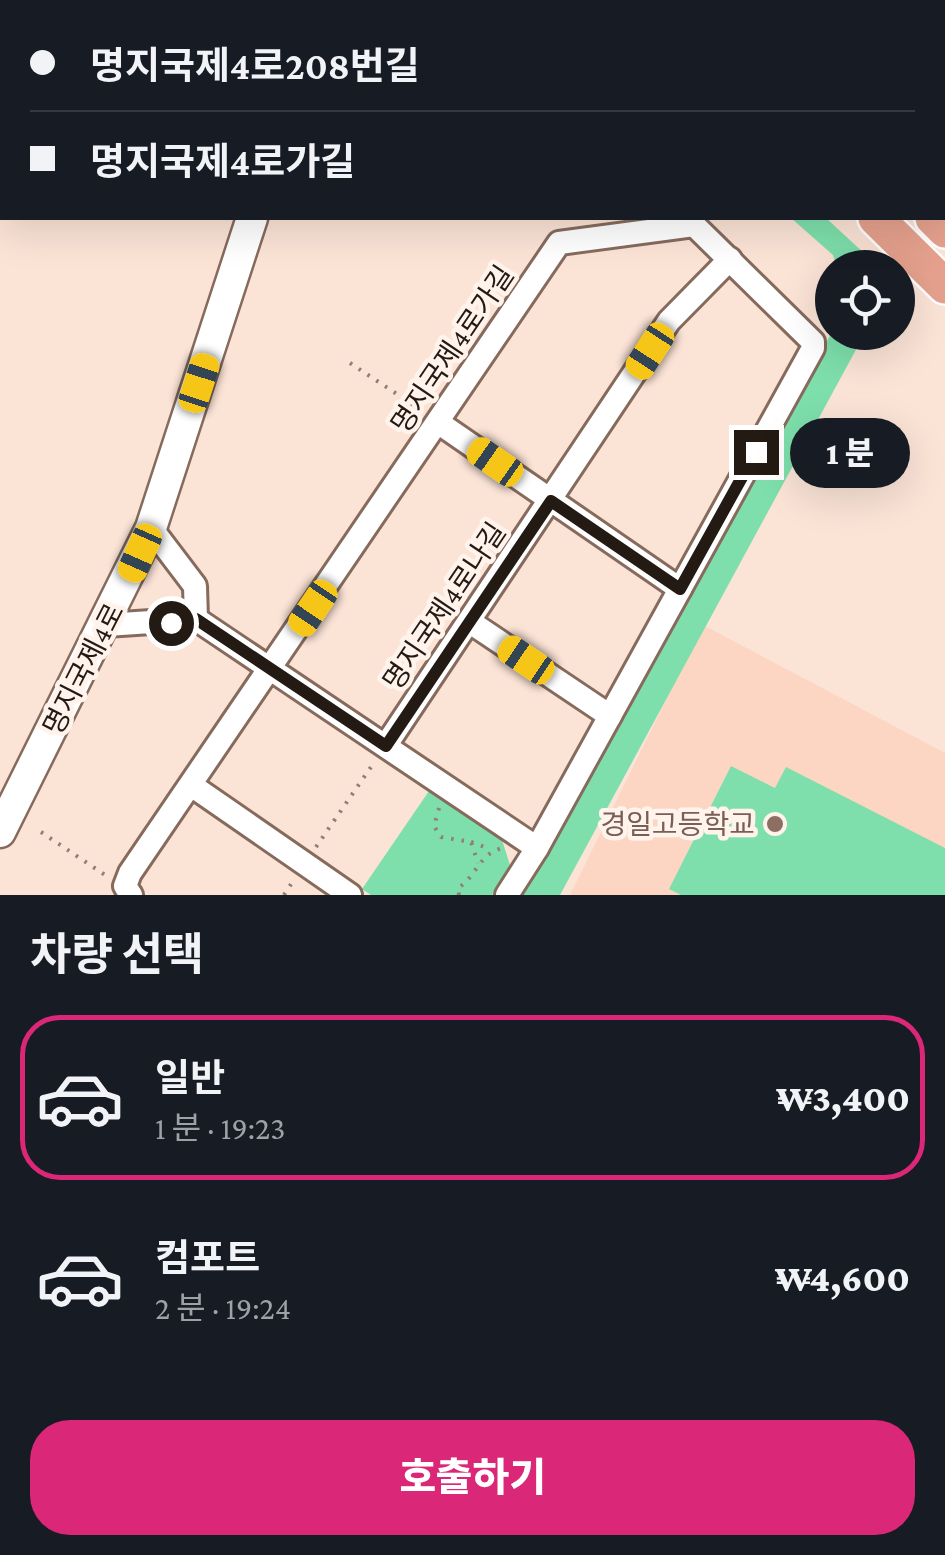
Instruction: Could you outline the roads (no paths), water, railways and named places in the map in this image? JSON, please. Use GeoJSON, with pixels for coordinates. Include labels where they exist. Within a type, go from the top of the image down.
{"type":"FeatureCollection","features":[{"type":"Feature","properties":{"kind":"main road","name":"명지국제4로"},"geometry":{"type":"LineString","coordinates":[[0,832],[151,528],[251,220]]}},
{"type":"Feature","properties":{"kind":"main road"},"geometry":{"type":"LineString","coordinates":[[878,220],[945,286]]}},
{"type":"Feature","properties":{"kind":"street","name":"명지국제4로가길"},"geometry":{"type":"LineString","coordinates":[[131,895],[125,886],[130,873],[272,670],[430,417],[558,243],[694,225],[813,342],[813,348],[537,848],[506,895]]}},
{"type":"Feature","properties":{"kind":"street","name":"명지국제4로나길"},"geometry":{"type":"LineString","coordinates":[[382,750],[670,321],[730,259]]}},
{"type":"Feature","properties":{"kind":"street"},"geometry":{"type":"LineString","coordinates":[[430,417],[680,589]]}},
{"type":"Feature","properties":{"kind":"street"},"geometry":{"type":"LineString","coordinates":[[151,528],[195,586],[196,619]]}},
{"type":"Feature","properties":{"kind":"street"},"geometry":{"type":"LineString","coordinates":[[106,625],[196,619],[382,750],[537,848]]}},
{"type":"Feature","properties":{"kind":"street"},"geometry":{"type":"LineString","coordinates":[[470,622],[610,716]]}},
{"type":"Feature","properties":{"kind":"street"},"geometry":{"type":"LineString","coordinates":[[191,785],[350,895]]}},
{"type":"Feature","properties":{"kind":"place","name":"경일고등학교"},"geometry":{"type":"Point","coordinates":[775,824]}}]}
